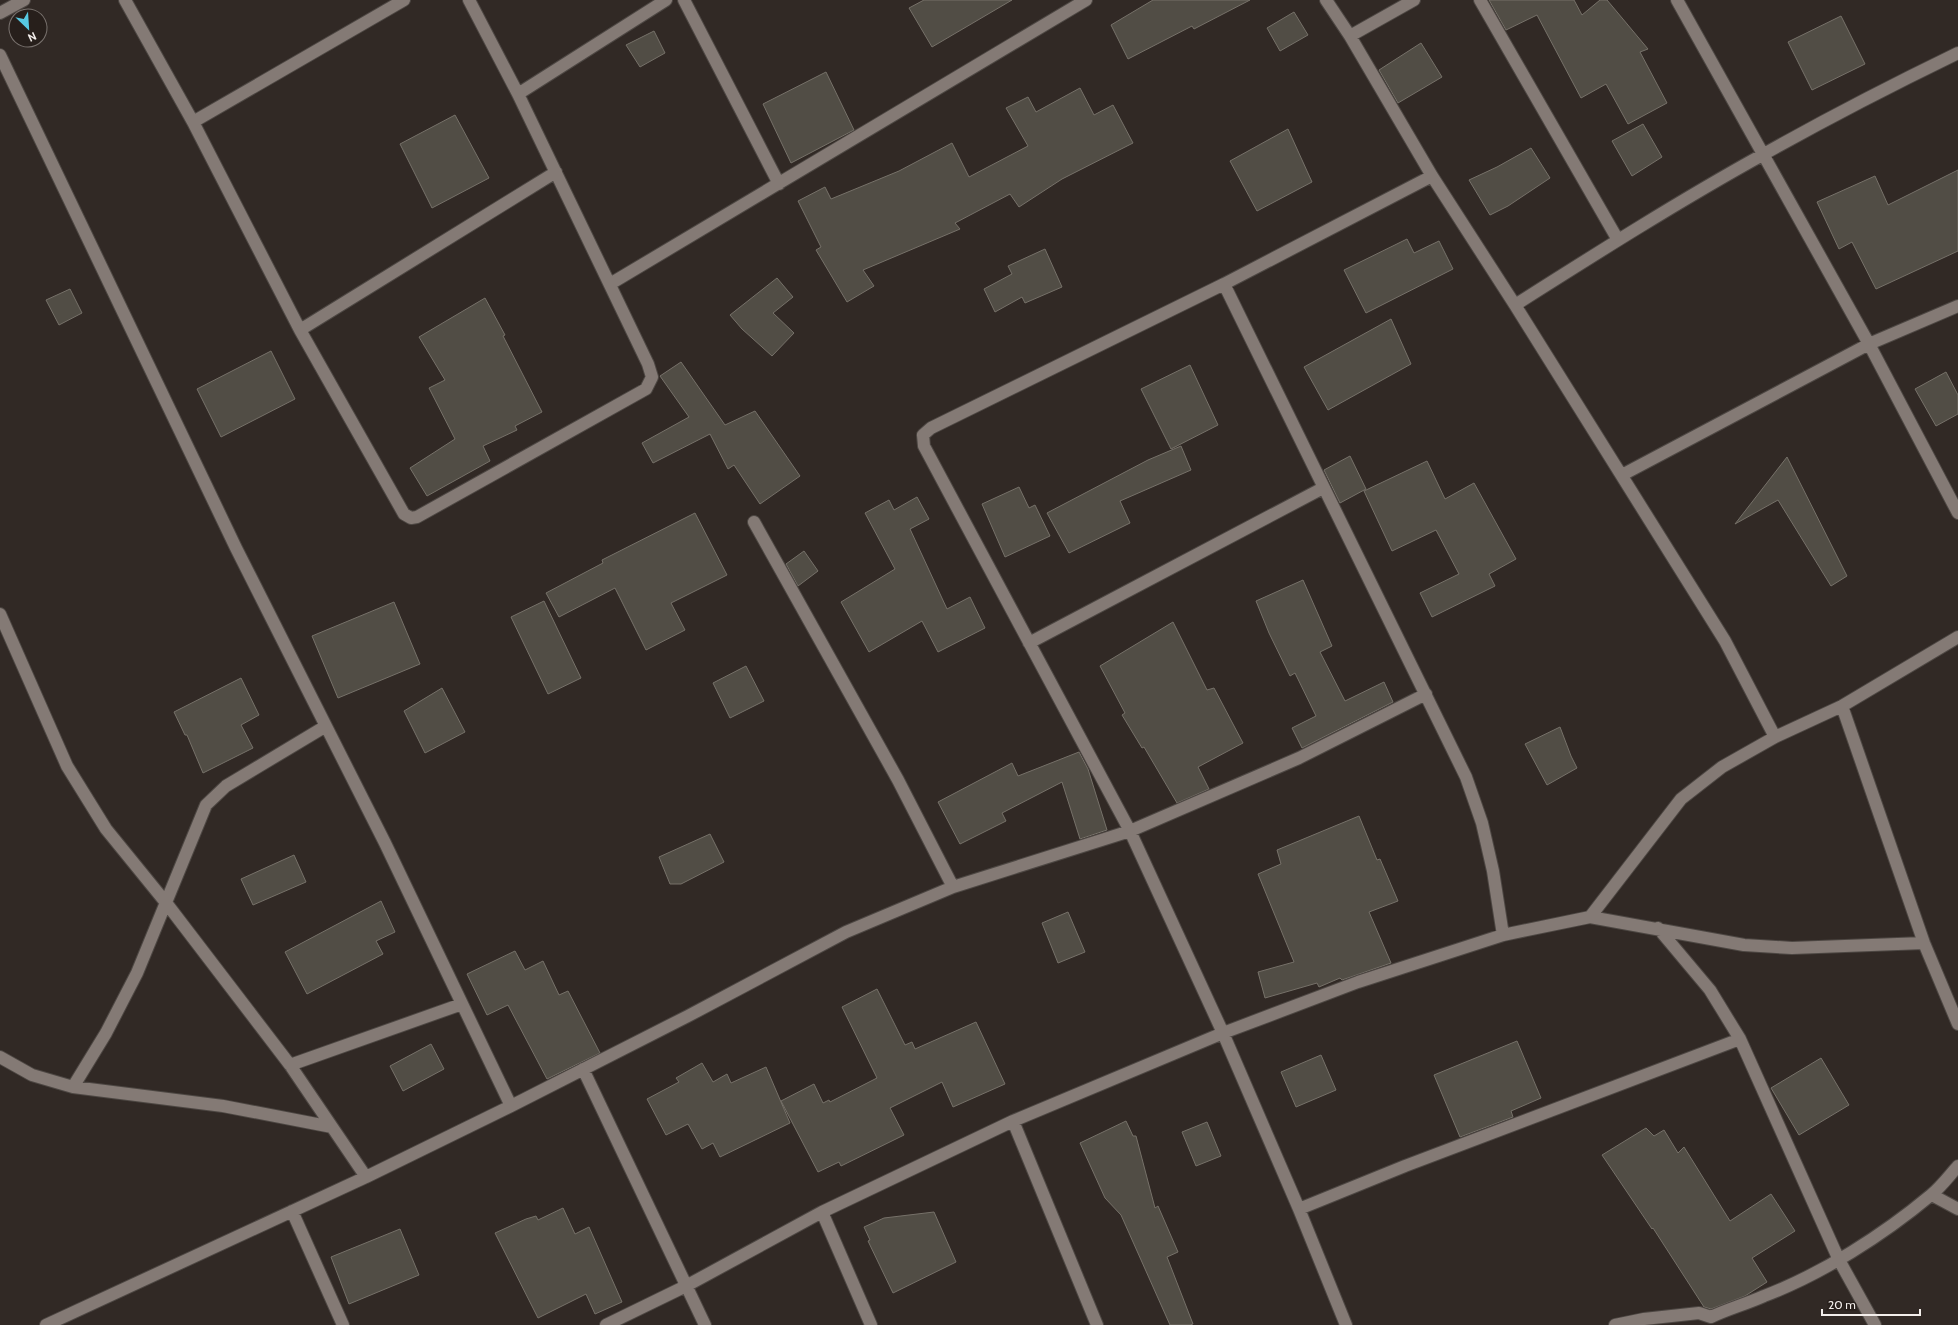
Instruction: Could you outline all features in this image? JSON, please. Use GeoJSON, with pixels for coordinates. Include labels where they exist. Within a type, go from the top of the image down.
{"type":"FeatureCollection","features":[{"type":"Feature","properties":{"kind":"street"},"geometry":{"type":"LineString","coordinates":[[0,13],[24,0]]}},
{"type":"Feature","properties":{"kind":"street"},"geometry":{"type":"LineString","coordinates":[[125,0],[193,122],[300,330],[404,514],[411,518],[417,517],[646,389],[652,377],[648,364],[556,172],[518,94],[469,0]]}},
{"type":"Feature","properties":{"kind":"street"},"geometry":{"type":"LineString","coordinates":[[193,122],[404,0]]}},
{"type":"Feature","properties":{"kind":"street"},"geometry":{"type":"LineString","coordinates":[[518,94],[666,0]]}},
{"type":"Feature","properties":{"kind":"street"},"geometry":{"type":"LineString","coordinates":[[684,0],[779,184]]}},
{"type":"Feature","properties":{"kind":"street"},"geometry":{"type":"LineString","coordinates":[[610,284],[1086,0]]}},
{"type":"Feature","properties":{"kind":"street"},"geometry":{"type":"LineString","coordinates":[[1326,0],[1350,36],[1432,176],[1515,305],[1725,641],[1775,738]]}},
{"type":"Feature","properties":{"kind":"street"},"geometry":{"type":"LineString","coordinates":[[1350,36],[1414,0]]}},
{"type":"Feature","properties":{"kind":"street"},"geometry":{"type":"LineString","coordinates":[[1480,0],[1618,240]]}},
{"type":"Feature","properties":{"kind":"street"},"geometry":{"type":"LineString","coordinates":[[1677,0],[1869,344],[1958,513]]}},
{"type":"Feature","properties":{"kind":"street"},"geometry":{"type":"LineString","coordinates":[[1515,305],[1618,240],[1763,154],[1872,95],[1958,53]]}},
{"type":"Feature","properties":{"kind":"street"},"geometry":{"type":"LineString","coordinates":[[0,54],[236,548],[388,850],[511,1106]]}},
{"type":"Feature","properties":{"kind":"street"},"geometry":{"type":"LineString","coordinates":[[300,330],[556,172]]}},
{"type":"Feature","properties":{"kind":"street"},"geometry":{"type":"LineString","coordinates":[[1346,1325],[1299,1209],[1223,1033],[1130,831],[924,446],[923,435],[931,428],[1224,284],[1432,176]]}},
{"type":"Feature","properties":{"kind":"street"},"geometry":{"type":"LineString","coordinates":[[1224,284],[1466,777],[1482,823],[1493,871],[1503,935]]}},
{"type":"Feature","properties":{"kind":"street"},"geometry":{"type":"LineString","coordinates":[[1622,475],[1869,344],[1958,306]]}},
{"type":"Feature","properties":{"kind":"street"},"geometry":{"type":"LineString","coordinates":[[1029,643],[1323,488]]}},
{"type":"Feature","properties":{"kind":"street"},"geometry":{"type":"LineString","coordinates":[[754,522],[898,780],[953,887]]}},
{"type":"Feature","properties":{"kind":"street"},"geometry":{"type":"LineString","coordinates":[[0,614],[67,766],[106,829],[167,904],[290,1065],[366,1177]]}},
{"type":"Feature","properties":{"kind":"street"},"geometry":{"type":"LineString","coordinates":[[1590,917],[1681,799],[1722,767],[1775,738],[1842,706],[1958,637]]}},
{"type":"Feature","properties":{"kind":"street"},"geometry":{"type":"LineString","coordinates":[[46,1325],[366,1177],[511,1106],[688,1016],[846,932],[953,887],[1130,831],[1299,758],[1426,694]]}},
{"type":"Feature","properties":{"kind":"street"},"geometry":{"type":"LineString","coordinates":[[1842,706],[1924,942],[1958,1024]]}},
{"type":"Feature","properties":{"kind":"street"},"geometry":{"type":"LineString","coordinates":[[73,1087],[106,1033],[137,973],[167,904],[206,805],[226,786],[326,726]]}},
{"type":"Feature","properties":{"kind":"street"},"geometry":{"type":"LineString","coordinates":[[606,1325],[686,1286],[822,1212],[1013,1122],[1223,1033],[1358,982],[1503,935],[1590,917],[1658,928],[1744,945],[1778,947],[1924,942]]}},
{"type":"Feature","properties":{"kind":"street"},"geometry":{"type":"LineString","coordinates":[[1658,928],[1710,990],[1740,1039],[1839,1260],[1875,1325]]}},
{"type":"Feature","properties":{"kind":"street"},"geometry":{"type":"LineString","coordinates":[[290,1065],[462,1004]]}},
{"type":"Feature","properties":{"kind":"street"},"geometry":{"type":"LineString","coordinates":[[1299,1209],[1412,1163],[1740,1039]]}},
{"type":"Feature","properties":{"kind":"street"},"geometry":{"type":"LineString","coordinates":[[0,1057],[32,1075],[73,1087],[223,1106],[332,1127]]}},
{"type":"Feature","properties":{"kind":"street"},"geometry":{"type":"LineString","coordinates":[[583,1069],[706,1325]]}},
{"type":"Feature","properties":{"kind":"street"},"geometry":{"type":"LineString","coordinates":[[1013,1122],[1097,1325]]}},
{"type":"Feature","properties":{"kind":"street"},"geometry":{"type":"LineString","coordinates":[[1615,1325],[1644,1319],[1699,1313],[1710,1318],[1732,1307],[1765,1296],[1839,1260],[1878,1235],[1932,1195],[1958,1166]]}},
{"type":"Feature","properties":{"kind":"street"},"geometry":{"type":"LineString","coordinates":[[1932,1195],[1958,1209]]}},
{"type":"Feature","properties":{"kind":"street"},"geometry":{"type":"LineString","coordinates":[[292,1211],[343,1325]]}},
{"type":"Feature","properties":{"kind":"street"},"geometry":{"type":"LineString","coordinates":[[822,1212],[871,1325]]}},
{"type":"Feature","properties":{"kind":"building"},"geometry":{"type":"Polygon","coordinates":[[[924,0],[1012,0],[932,47],[909,8],[924,0]]]}},
{"type":"Feature","properties":{"kind":"building"},"geometry":{"type":"Polygon","coordinates":[[[1153,0],[1250,0],[1194,29],[1192,26],[1128,59],[1111,25],[1153,0]]]}},
{"type":"Feature","properties":{"kind":"building"},"geometry":{"type":"Polygon","coordinates":[[[1489,0],[1574,0],[1582,15],[1600,0],[1607,0],[1648,49],[1640,52],[1667,103],[1628,124],[1606,84],[1581,98],[1537,15],[1506,30],[1489,0]]]}},
{"type":"Feature","properties":{"kind":"building"},"geometry":{"type":"Polygon","coordinates":[[[1294,12],[1308,35],[1280,51],[1267,28],[1294,12]]]}},
{"type":"Feature","properties":{"kind":"building"},"geometry":{"type":"Polygon","coordinates":[[[1841,16],[1865,64],[1812,90],[1788,42],[1841,16]]]}},
{"type":"Feature","properties":{"kind":"building"},"geometry":{"type":"Polygon","coordinates":[[[654,31],[665,53],[640,67],[626,45],[654,31]]]}},
{"type":"Feature","properties":{"kind":"building"},"geometry":{"type":"Polygon","coordinates":[[[1421,43],[1442,77],[1398,103],[1379,70],[1421,43]]]}},
{"type":"Feature","properties":{"kind":"building"},"geometry":{"type":"Polygon","coordinates":[[[826,72],[854,130],[791,163],[763,104],[826,72]]]}},
{"type":"Feature","properties":{"kind":"building"},"geometry":{"type":"Polygon","coordinates":[[[1080,88],[1094,115],[1113,105],[1133,143],[1062,179],[1019,207],[1010,194],[955,223],[960,229],[863,270],[874,286],[847,302],[816,250],[821,247],[798,201],[825,187],[831,199],[899,171],[952,143],[969,177],[1028,146],[1006,108],[1028,97],[1036,112],[1080,88]]]}},
{"type":"Feature","properties":{"kind":"building"},"geometry":{"type":"Polygon","coordinates":[[[455,115],[489,178],[432,208],[400,144],[455,115]]]}},
{"type":"Feature","properties":{"kind":"building"},"geometry":{"type":"Polygon","coordinates":[[[1643,124],[1662,157],[1632,176],[1612,141],[1643,124]]]}},
{"type":"Feature","properties":{"kind":"building"},"geometry":{"type":"Polygon","coordinates":[[[1288,129],[1312,182],[1257,211],[1230,161],[1288,129]]]}},
{"type":"Feature","properties":{"kind":"building"},"geometry":{"type":"Polygon","coordinates":[[[1531,148],[1550,178],[1508,206],[1490,215],[1469,180],[1497,167],[1531,148]]]}},
{"type":"Feature","properties":{"kind":"building"},"geometry":{"type":"Polygon","coordinates":[[[1958,170],[1958,251],[1876,289],[1852,242],[1839,249],[1817,202],[1875,176],[1888,205],[1958,170]]]}},
{"type":"Feature","properties":{"kind":"building"},"geometry":{"type":"Polygon","coordinates":[[[1407,239],[1414,253],[1439,241],[1453,269],[1366,313],[1344,270],[1407,239]]]}},
{"type":"Feature","properties":{"kind":"building"},"geometry":{"type":"Polygon","coordinates":[[[1045,249],[1062,287],[1025,303],[1022,297],[995,312],[984,289],[1012,274],[1008,266],[1045,249]]]}},
{"type":"Feature","properties":{"kind":"building"},"geometry":{"type":"Polygon","coordinates":[[[777,278],[793,297],[773,313],[794,333],[772,356],[742,329],[730,315],[777,278]]]}},
{"type":"Feature","properties":{"kind":"building"},"geometry":{"type":"Polygon","coordinates":[[[70,289],[82,313],[59,325],[46,300],[70,289]]]}},
{"type":"Feature","properties":{"kind":"building"},"geometry":{"type":"Polygon","coordinates":[[[485,298],[505,335],[503,336],[542,412],[515,426],[517,430],[483,446],[490,461],[427,496],[410,468],[455,439],[429,388],[445,380],[419,337],[485,298]]]}},
{"type":"Feature","properties":{"kind":"building"},"geometry":{"type":"Polygon","coordinates":[[[1391,319],[1411,364],[1328,410],[1304,367],[1391,319]]]}},
{"type":"Feature","properties":{"kind":"building"},"geometry":{"type":"Polygon","coordinates":[[[271,351],[295,399],[221,437],[197,389],[271,351]]]}},
{"type":"Feature","properties":{"kind":"building"},"geometry":{"type":"Polygon","coordinates":[[[681,362],[725,425],[755,411],[800,476],[760,504],[734,465],[728,469],[710,434],[653,463],[642,443],[689,417],[660,376],[681,362]]]}},
{"type":"Feature","properties":{"kind":"building"},"geometry":{"type":"Polygon","coordinates":[[[1190,365],[1218,425],[1171,449],[1141,389],[1190,365]]]}},
{"type":"Feature","properties":{"kind":"building"},"geometry":{"type":"Polygon","coordinates":[[[1946,372],[1958,395],[1958,414],[1936,426],[1915,389],[1946,372]]]}},
{"type":"Feature","properties":{"kind":"building"},"geometry":{"type":"Polygon","coordinates":[[[1181,446],[1191,470],[1120,501],[1130,523],[1069,553],[1047,513],[1148,460],[1181,446]]]}},
{"type":"Feature","properties":{"kind":"building"},"geometry":{"type":"Polygon","coordinates":[[[1350,456],[1366,489],[1340,503],[1324,470],[1350,456]]]}},
{"type":"Feature","properties":{"kind":"building"},"geometry":{"type":"Polygon","coordinates":[[[1787,457],[1847,576],[1831,586],[1778,500],[1735,524],[1787,457]]]}},
{"type":"Feature","properties":{"kind":"building"},"geometry":{"type":"Polygon","coordinates":[[[1427,461],[1445,499],[1474,483],[1516,559],[1489,574],[1495,586],[1432,617],[1420,593],[1459,574],[1436,530],[1392,551],[1364,491],[1427,461]]]}},
{"type":"Feature","properties":{"kind":"building"},"geometry":{"type":"Polygon","coordinates":[[[1019,487],[1029,508],[1035,505],[1050,536],[1005,557],[982,504],[1019,487]]]}},
{"type":"Feature","properties":{"kind":"building"},"geometry":{"type":"Polygon","coordinates":[[[917,497],[929,519],[910,529],[947,609],[970,597],[985,628],[938,652],[922,621],[869,652],[841,602],[895,569],[865,513],[889,500],[894,510],[917,497]]]}},
{"type":"Feature","properties":{"kind":"building"},"geometry":{"type":"Polygon","coordinates":[[[695,513],[727,575],[671,603],[685,630],[646,650],[615,588],[559,617],[546,593],[603,563],[602,560],[695,513]]]}},
{"type":"Feature","properties":{"kind":"building"},"geometry":{"type":"Polygon","coordinates":[[[804,551],[818,571],[798,586],[786,564],[804,551]]]}},
{"type":"Feature","properties":{"kind":"building"},"geometry":{"type":"Polygon","coordinates":[[[1303,580],[1332,646],[1320,652],[1345,701],[1384,682],[1393,702],[1302,748],[1292,728],[1316,716],[1295,673],[1290,676],[1269,633],[1256,601],[1303,580]]]}},
{"type":"Feature","properties":{"kind":"building"},"geometry":{"type":"Polygon","coordinates":[[[544,601],[581,678],[548,694],[511,617],[544,601]]]}},
{"type":"Feature","properties":{"kind":"building"},"geometry":{"type":"Polygon","coordinates":[[[394,602],[420,664],[338,698],[312,636],[394,602]]]}},
{"type":"Feature","properties":{"kind":"building"},"geometry":{"type":"Polygon","coordinates":[[[1173,622],[1207,690],[1214,688],[1243,743],[1198,767],[1209,789],[1177,803],[1144,747],[1142,748],[1122,715],[1125,713],[1100,666],[1173,622]]]}},
{"type":"Feature","properties":{"kind":"building"},"geometry":{"type":"Polygon","coordinates":[[[746,666],[764,701],[730,718],[713,683],[746,666]]]}},
{"type":"Feature","properties":{"kind":"building"},"geometry":{"type":"Polygon","coordinates":[[[241,678],[259,715],[241,725],[253,748],[203,773],[187,735],[185,735],[174,712],[241,678]]]}},
{"type":"Feature","properties":{"kind":"building"},"geometry":{"type":"Polygon","coordinates":[[[442,688],[465,732],[425,753],[404,711],[442,688]]]}},
{"type":"Feature","properties":{"kind":"building"},"geometry":{"type":"Polygon","coordinates":[[[1560,727],[1577,768],[1547,785],[1525,744],[1560,727]]]}},
{"type":"Feature","properties":{"kind":"building"},"geometry":{"type":"Polygon","coordinates":[[[1079,752],[1088,769],[1107,830],[1080,839],[1062,782],[1002,813],[1006,821],[960,844],[938,802],[1012,763],[1018,776],[1079,752]]]}},
{"type":"Feature","properties":{"kind":"building"},"geometry":{"type":"Polygon","coordinates":[[[1359,816],[1377,860],[1380,859],[1398,901],[1369,912],[1391,963],[1342,980],[1340,978],[1319,987],[1317,983],[1265,998],[1258,972],[1294,962],[1258,874],[1281,864],[1277,850],[1359,816]]]}},
{"type":"Feature","properties":{"kind":"building"},"geometry":{"type":"Polygon","coordinates":[[[710,834],[724,862],[681,884],[670,884],[659,857],[710,834]]]}},
{"type":"Feature","properties":{"kind":"building"},"geometry":{"type":"Polygon","coordinates":[[[294,855],[306,882],[253,905],[241,879],[294,855]]]}},
{"type":"Feature","properties":{"kind":"building"},"geometry":{"type":"Polygon","coordinates":[[[381,901],[395,932],[376,941],[383,954],[307,994],[285,952],[381,901]]]}},
{"type":"Feature","properties":{"kind":"building"},"geometry":{"type":"Polygon","coordinates":[[[1068,912],[1085,952],[1058,963],[1042,923],[1068,912]]]}},
{"type":"Feature","properties":{"kind":"building"},"geometry":{"type":"Polygon","coordinates":[[[515,951],[525,970],[543,961],[559,995],[568,991],[600,1053],[547,1079],[508,1005],[487,1015],[467,974],[515,951]]]}},
{"type":"Feature","properties":{"kind":"building"},"geometry":{"type":"Polygon","coordinates":[[[877,989],[905,1045],[912,1042],[915,1049],[976,1022],[1005,1084],[953,1107],[942,1082],[890,1108],[904,1135],[841,1166],[839,1162],[818,1172],[781,1101],[814,1084],[823,1103],[829,1100],[830,1102],[877,1078],[842,1007],[877,989]]]}},
{"type":"Feature","properties":{"kind":"building"},"geometry":{"type":"Polygon","coordinates":[[[1517,1041],[1541,1098],[1511,1111],[1513,1117],[1460,1137],[1434,1075],[1517,1041]]]}},
{"type":"Feature","properties":{"kind":"building"},"geometry":{"type":"Polygon","coordinates":[[[431,1044],[444,1069],[403,1091],[390,1066],[431,1044]]]}},
{"type":"Feature","properties":{"kind":"building"},"geometry":{"type":"Polygon","coordinates":[[[1321,1055],[1336,1090],[1296,1107],[1281,1072],[1321,1055]]]}},
{"type":"Feature","properties":{"kind":"building"},"geometry":{"type":"Polygon","coordinates":[[[1821,1058],[1849,1105],[1799,1135],[1771,1088],[1821,1058]]]}},
{"type":"Feature","properties":{"kind":"building"},"geometry":{"type":"Polygon","coordinates":[[[702,1063],[713,1082],[727,1074],[731,1083],[766,1067],[790,1123],[720,1157],[713,1143],[702,1149],[688,1124],[666,1135],[647,1099],[679,1082],[676,1078],[702,1063]]]}},
{"type":"Feature","properties":{"kind":"building"},"geometry":{"type":"Polygon","coordinates":[[[1126,1121],[1133,1136],[1136,1136],[1155,1208],[1158,1206],[1178,1252],[1167,1257],[1193,1324],[1190,1325],[1170,1325],[1121,1215],[1105,1198],[1080,1143],[1126,1121]]]}},
{"type":"Feature","properties":{"kind":"building"},"geometry":{"type":"Polygon","coordinates":[[[1207,1122],[1221,1156],[1196,1166],[1182,1132],[1207,1122]]]}},
{"type":"Feature","properties":{"kind":"building"},"geometry":{"type":"Polygon","coordinates":[[[1646,1128],[1654,1136],[1664,1130],[1678,1153],[1684,1147],[1730,1221],[1771,1194],[1795,1231],[1752,1258],[1767,1282],[1745,1296],[1711,1309],[1704,1307],[1653,1228],[1652,1229],[1602,1155],[1646,1128]]]}},
{"type":"Feature","properties":{"kind":"building"},"geometry":{"type":"Polygon","coordinates":[[[563,1208],[575,1234],[589,1227],[622,1302],[595,1314],[586,1294],[538,1318],[495,1233],[526,1219],[536,1216],[538,1220],[563,1208]]]}},
{"type":"Feature","properties":{"kind":"building"},"geometry":{"type":"Polygon","coordinates":[[[934,1212],[956,1262],[893,1293],[868,1241],[870,1240],[864,1227],[884,1218],[934,1212]]]}},
{"type":"Feature","properties":{"kind":"building"},"geometry":{"type":"Polygon","coordinates":[[[400,1229],[419,1275],[349,1304],[331,1257],[400,1229]]]}}]}
